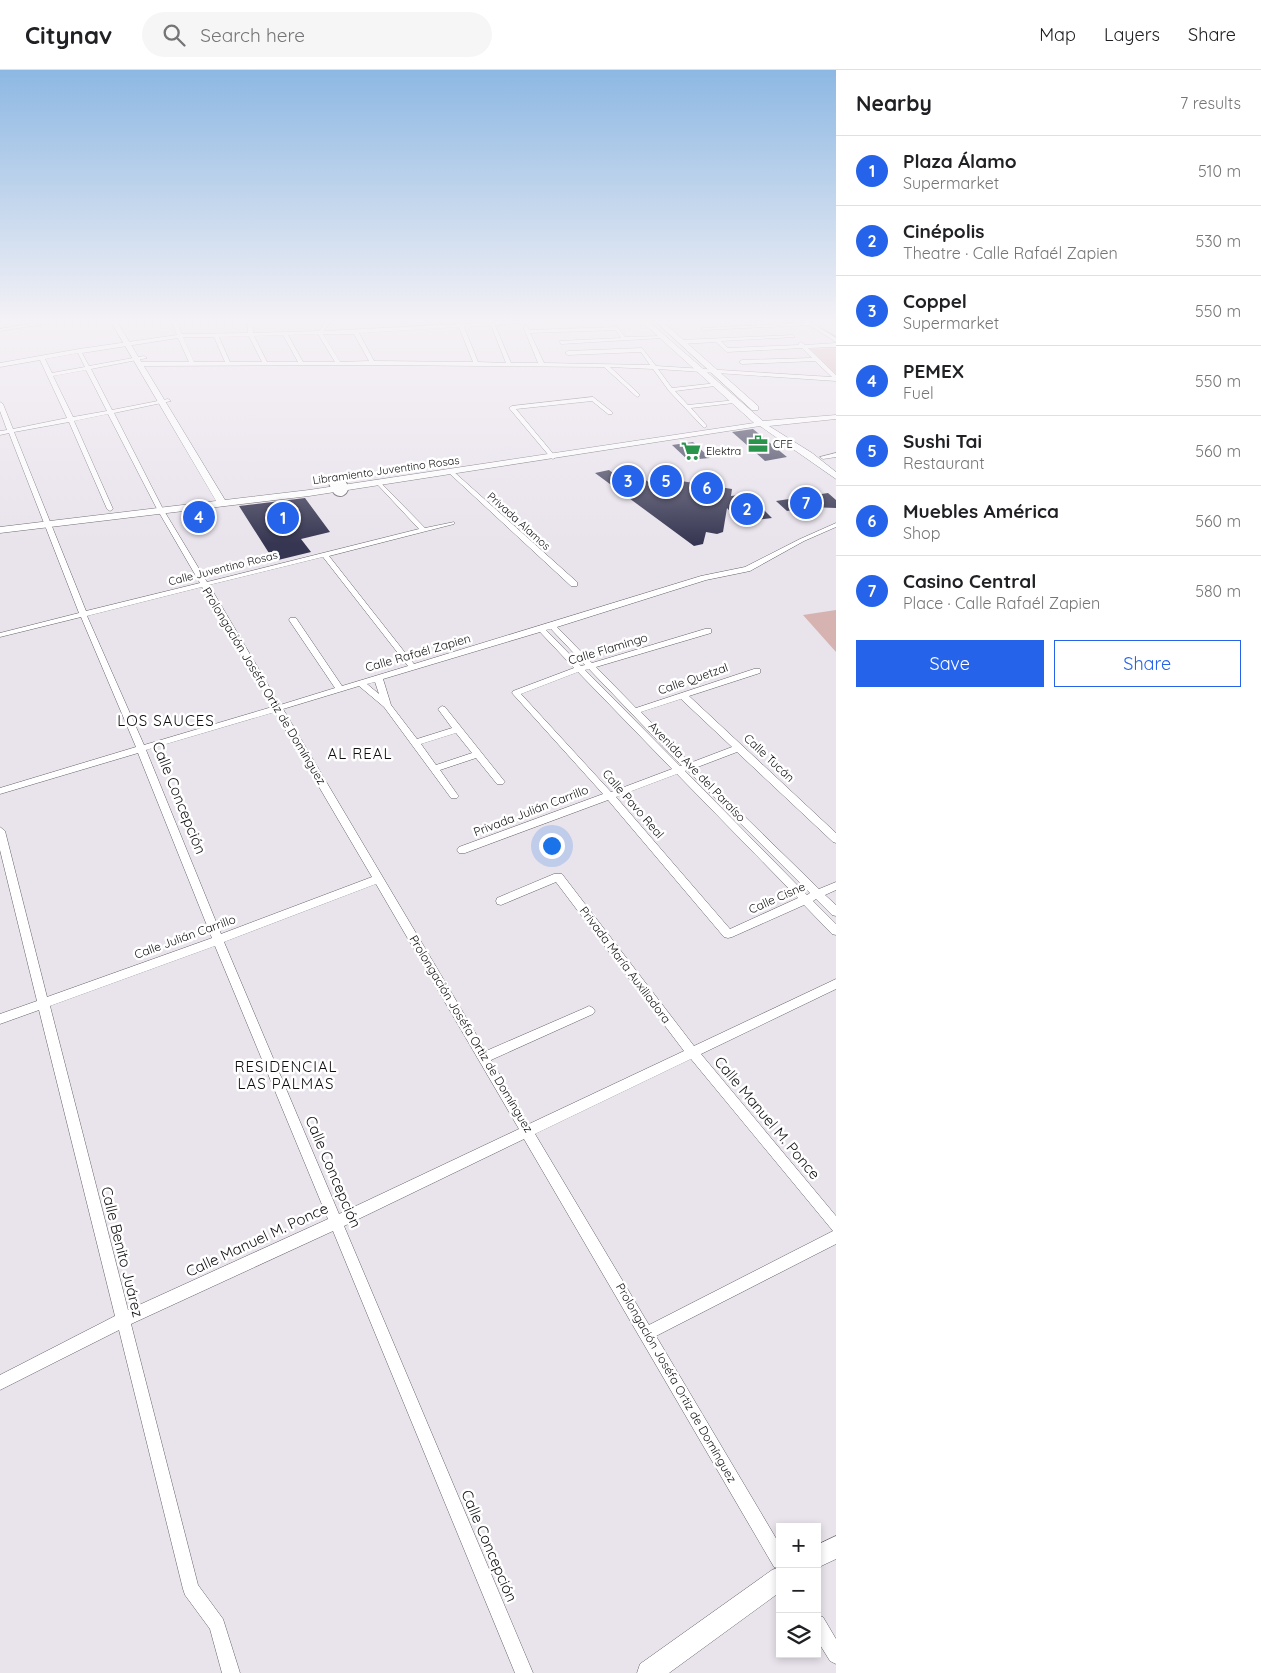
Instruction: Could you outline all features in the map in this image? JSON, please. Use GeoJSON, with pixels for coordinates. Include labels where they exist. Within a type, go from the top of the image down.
{"type":"FeatureCollection","features":[{"type":"Feature","properties":{"kind":"main road"},"geometry":{"type":"LineString","coordinates":[[161,395],[224,499]]}},
{"type":"Feature","properties":{"kind":"main road"},"geometry":{"type":"LineString","coordinates":[[726,395],[752,418],[762,420],[836,410]]}},
{"type":"Feature","properties":{"kind":"main road"},"geometry":{"type":"LineString","coordinates":[[738,395],[762,420],[836,476]]}},
{"type":"Feature","properties":{"kind":"main road","name":"Libramiento Juventino Rosas"},"geometry":{"type":"LineString","coordinates":[[0,523],[47,520],[338,485],[762,420],[773,422],[836,417]]}},
{"type":"Feature","properties":{"kind":"main road","name":"Libramiento Juventino Rosas"},"geometry":{"type":"LineString","coordinates":[[338,485],[379,483],[451,472],[752,418]]}},
{"type":"Feature","properties":{"kind":"main road"},"geometry":{"type":"LineString","coordinates":[[773,422],[836,467]]}},
{"type":"Feature","properties":{"kind":"main road","name":"Libramiento Juventino Rosas"},"geometry":{"type":"LineString","coordinates":[[0,530],[110,509],[158,506]]}},
{"type":"Feature","properties":{"kind":"main road"},"geometry":{"type":"LineString","coordinates":[[821,1555],[836,1547]]}},
{"type":"Feature","properties":{"kind":"main road"},"geometry":{"type":"LineString","coordinates":[[649,1673],[776,1581]]}},
{"type":"Feature","properties":{"kind":"street"},"geometry":{"type":"LineString","coordinates":[[59,395],[110,509]]}},
{"type":"Feature","properties":{"kind":"street","name":"Prolongación Joséfa Ortiz de Domínguez"},"geometry":{"type":"LineString","coordinates":[[102,395],[158,506],[528,1130],[776,1553]]}},
{"type":"Feature","properties":{"kind":"street"},"geometry":{"type":"LineString","coordinates":[[676,395],[704,426]]}},
{"type":"Feature","properties":{"kind":"street"},"geometry":{"type":"LineString","coordinates":[[551,453],[512,408],[593,399],[610,413]]}},
{"type":"Feature","properties":{"kind":"street"},"geometry":{"type":"LineString","coordinates":[[0,433],[165,402]]}},
{"type":"Feature","properties":{"kind":"street"},"geometry":{"type":"LineString","coordinates":[[687,407],[734,402]]}},
{"type":"Feature","properties":{"kind":"street","name":"Calle Concepción"},"geometry":{"type":"LineString","coordinates":[[0,404],[83,614],[141,748],[218,940],[524,1673]]}},
{"type":"Feature","properties":{"kind":"street"},"geometry":{"type":"LineString","coordinates":[[823,457],[836,455]]}},
{"type":"Feature","properties":{"kind":"street","name":"Privada Alamos"},"geometry":{"type":"LineString","coordinates":[[451,472],[574,584]]}},
{"type":"Feature","properties":{"kind":"street"},"geometry":{"type":"LineString","coordinates":[[379,483],[423,530]]}},
{"type":"Feature","properties":{"kind":"street","name":"Calle Juventino Rosas"},"geometry":{"type":"LineString","coordinates":[[0,635],[452,523]]}},
{"type":"Feature","properties":{"kind":"street","name":"Calle Rafaél Zapien"},"geometry":{"type":"LineString","coordinates":[[0,791],[542,630],[704,578],[748,569],[836,524]]}},
{"type":"Feature","properties":{"kind":"street"},"geometry":{"type":"LineString","coordinates":[[325,555],[413,668]]}},
{"type":"Feature","properties":{"kind":"street"},"geometry":{"type":"LineString","coordinates":[[293,620],[340,689]]}},
{"type":"Feature","properties":{"kind":"street","name":"Avenida Ave del Paraíso"},"geometry":{"type":"LineString","coordinates":[[552,626],[688,766],[836,912]]}},
{"type":"Feature","properties":{"kind":"street","name":"Avenida Ave del Paraíso"},"geometry":{"type":"LineString","coordinates":[[542,630],[836,932]]}},
{"type":"Feature","properties":{"kind":"street","name":"Calle Flamingo"},"geometry":{"type":"LineString","coordinates":[[516,693],[590,665],[708,631]]}},
{"type":"Feature","properties":{"kind":"street","name":"Calle Quetzal"},"geometry":{"type":"LineString","coordinates":[[636,712],[757,671]]}},
{"type":"Feature","properties":{"kind":"street"},"geometry":{"type":"LineString","coordinates":[[378,678],[387,705]]}},
{"type":"Feature","properties":{"kind":"street"},"geometry":{"type":"LineString","coordinates":[[360,684],[387,705],[454,796]]}},
{"type":"Feature","properties":{"kind":"street","name":"Calle Pavo Real"},"geometry":{"type":"LineString","coordinates":[[516,693],[609,795],[728,934]]}},
{"type":"Feature","properties":{"kind":"street","name":"Calle Tucán"},"geometry":{"type":"LineString","coordinates":[[683,696],[836,840]]}},
{"type":"Feature","properties":{"kind":"street"},"geometry":{"type":"LineString","coordinates":[[442,709],[500,782]]}},
{"type":"Feature","properties":{"kind":"street"},"geometry":{"type":"LineString","coordinates":[[414,743],[458,729]]}},
{"type":"Feature","properties":{"kind":"street"},"geometry":{"type":"LineString","coordinates":[[609,795],[739,748]]}},
{"type":"Feature","properties":{"kind":"street"},"geometry":{"type":"LineString","coordinates":[[434,769],[478,754]]}},
{"type":"Feature","properties":{"kind":"street","name":"Privada Julián Carrillo"},"geometry":{"type":"LineString","coordinates":[[462,850],[609,795]]}},
{"type":"Feature","properties":{"kind":"street","name":"Calle Benito Juárez"},"geometry":{"type":"LineString","coordinates":[[0,831],[190,1589],[217,1625],[231,1673]]}},
{"type":"Feature","properties":{"kind":"street","name":"Privada María Auxiliadora"},"geometry":{"type":"LineString","coordinates":[[501,901],[558,877],[693,1053]]}},
{"type":"Feature","properties":{"kind":"street","name":"Calle Julián Carrillo"},"geometry":{"type":"LineString","coordinates":[[0,1020],[378,879]]}},
{"type":"Feature","properties":{"kind":"street","name":"Calle Cisne"},"geometry":{"type":"LineString","coordinates":[[728,934],[836,886]]}},
{"type":"Feature","properties":{"kind":"street","name":"Calle Manuel M. Ponce"},"geometry":{"type":"LineString","coordinates":[[0,1383],[123,1320],[337,1222],[836,984]]}},
{"type":"Feature","properties":{"kind":"street"},"geometry":{"type":"LineString","coordinates":[[484,1057],[589,1011]]}},
{"type":"Feature","properties":{"kind":"street","name":"Calle Manuel M. Ponce"},"geometry":{"type":"LineString","coordinates":[[693,1053],[836,1226]]}},
{"type":"Feature","properties":{"kind":"street"},"geometry":{"type":"LineString","coordinates":[[646,1333],[836,1236]]}},
{"type":"Feature","properties":{"kind":"street"},"geometry":{"type":"LineString","coordinates":[[821,1630],[836,1654]]}},
{"type":"Feature","properties":{"kind":"shaded area"},"geometry":{"type":"Polygon","coordinates":[[[836,610],[836,652],[803,615],[836,610]]]}},
{"type":"Feature","properties":{"kind":"building","name":"CFE"},"geometry":{"type":"Polygon","coordinates":[[[753,429],[787,457],[765,461],[732,432],[753,429]]]}},
{"type":"Feature","properties":{"kind":"building","name":"Elektra"},"geometry":{"type":"Polygon","coordinates":[[[693,442],[710,458],[688,460],[672,445],[693,442]]]}},
{"type":"Feature","properties":{"kind":"building"},"geometry":{"type":"Polygon","coordinates":[[[609,470],[613,473],[641,477],[659,489],[662,478],[732,489],[731,496],[748,494],[772,518],[740,522],[727,508],[723,532],[717,534],[706,532],[703,544],[694,546],[595,473],[609,470]]]}},
{"type":"Feature","properties":{"kind":"building"},"geometry":{"type":"Polygon","coordinates":[[[828,493],[836,500],[836,508],[809,507],[787,511],[776,501],[828,493]]]}},
{"type":"Feature","properties":{"kind":"building"},"geometry":{"type":"Polygon","coordinates":[[[305,498],[330,532],[301,539],[311,552],[274,561],[239,506],[305,498]]]}},
{"type":"Feature","properties":{"kind":"place","name":"CFE"},"geometry":{"type":"Point","coordinates":[758,444]}},
{"type":"Feature","properties":{"kind":"place","name":"Elektra"},"geometry":{"type":"Point","coordinates":[691,451]}},
{"type":"Feature","properties":{"kind":"place","name":"Coppel"},"geometry":{"type":"Point","coordinates":[628,481]}},
{"type":"Feature","properties":{"kind":"place","name":"Sushi Tai"},"geometry":{"type":"Point","coordinates":[666,481]}},
{"type":"Feature","properties":{"kind":"place","name":"Muebles América"},"geometry":{"type":"Point","coordinates":[707,488]}},
{"type":"Feature","properties":{"kind":"place","name":"Casino Central"},"geometry":{"type":"Point","coordinates":[806,503]}},
{"type":"Feature","properties":{"kind":"place","name":"Cinépolis"},"geometry":{"type":"Point","coordinates":[747,509]}},
{"type":"Feature","properties":{"kind":"place","name":"PEMEX"},"geometry":{"type":"Point","coordinates":[199,517]}},
{"type":"Feature","properties":{"kind":"place","name":"Plaza Álamo"},"geometry":{"type":"Point","coordinates":[283,518]}},
{"type":"Feature","properties":{"kind":"district","name":"LOS SAUCES"},"geometry":{"type":"Point","coordinates":[166,721]}},
{"type":"Feature","properties":{"kind":"district","name":"AL REAL"},"geometry":{"type":"Point","coordinates":[360,754]}},
{"type":"Feature","properties":{"kind":"district","name":"RESIDENCIAL LAS PALMAS"},"geometry":{"type":"Point","coordinates":[286,1076]}}]}
